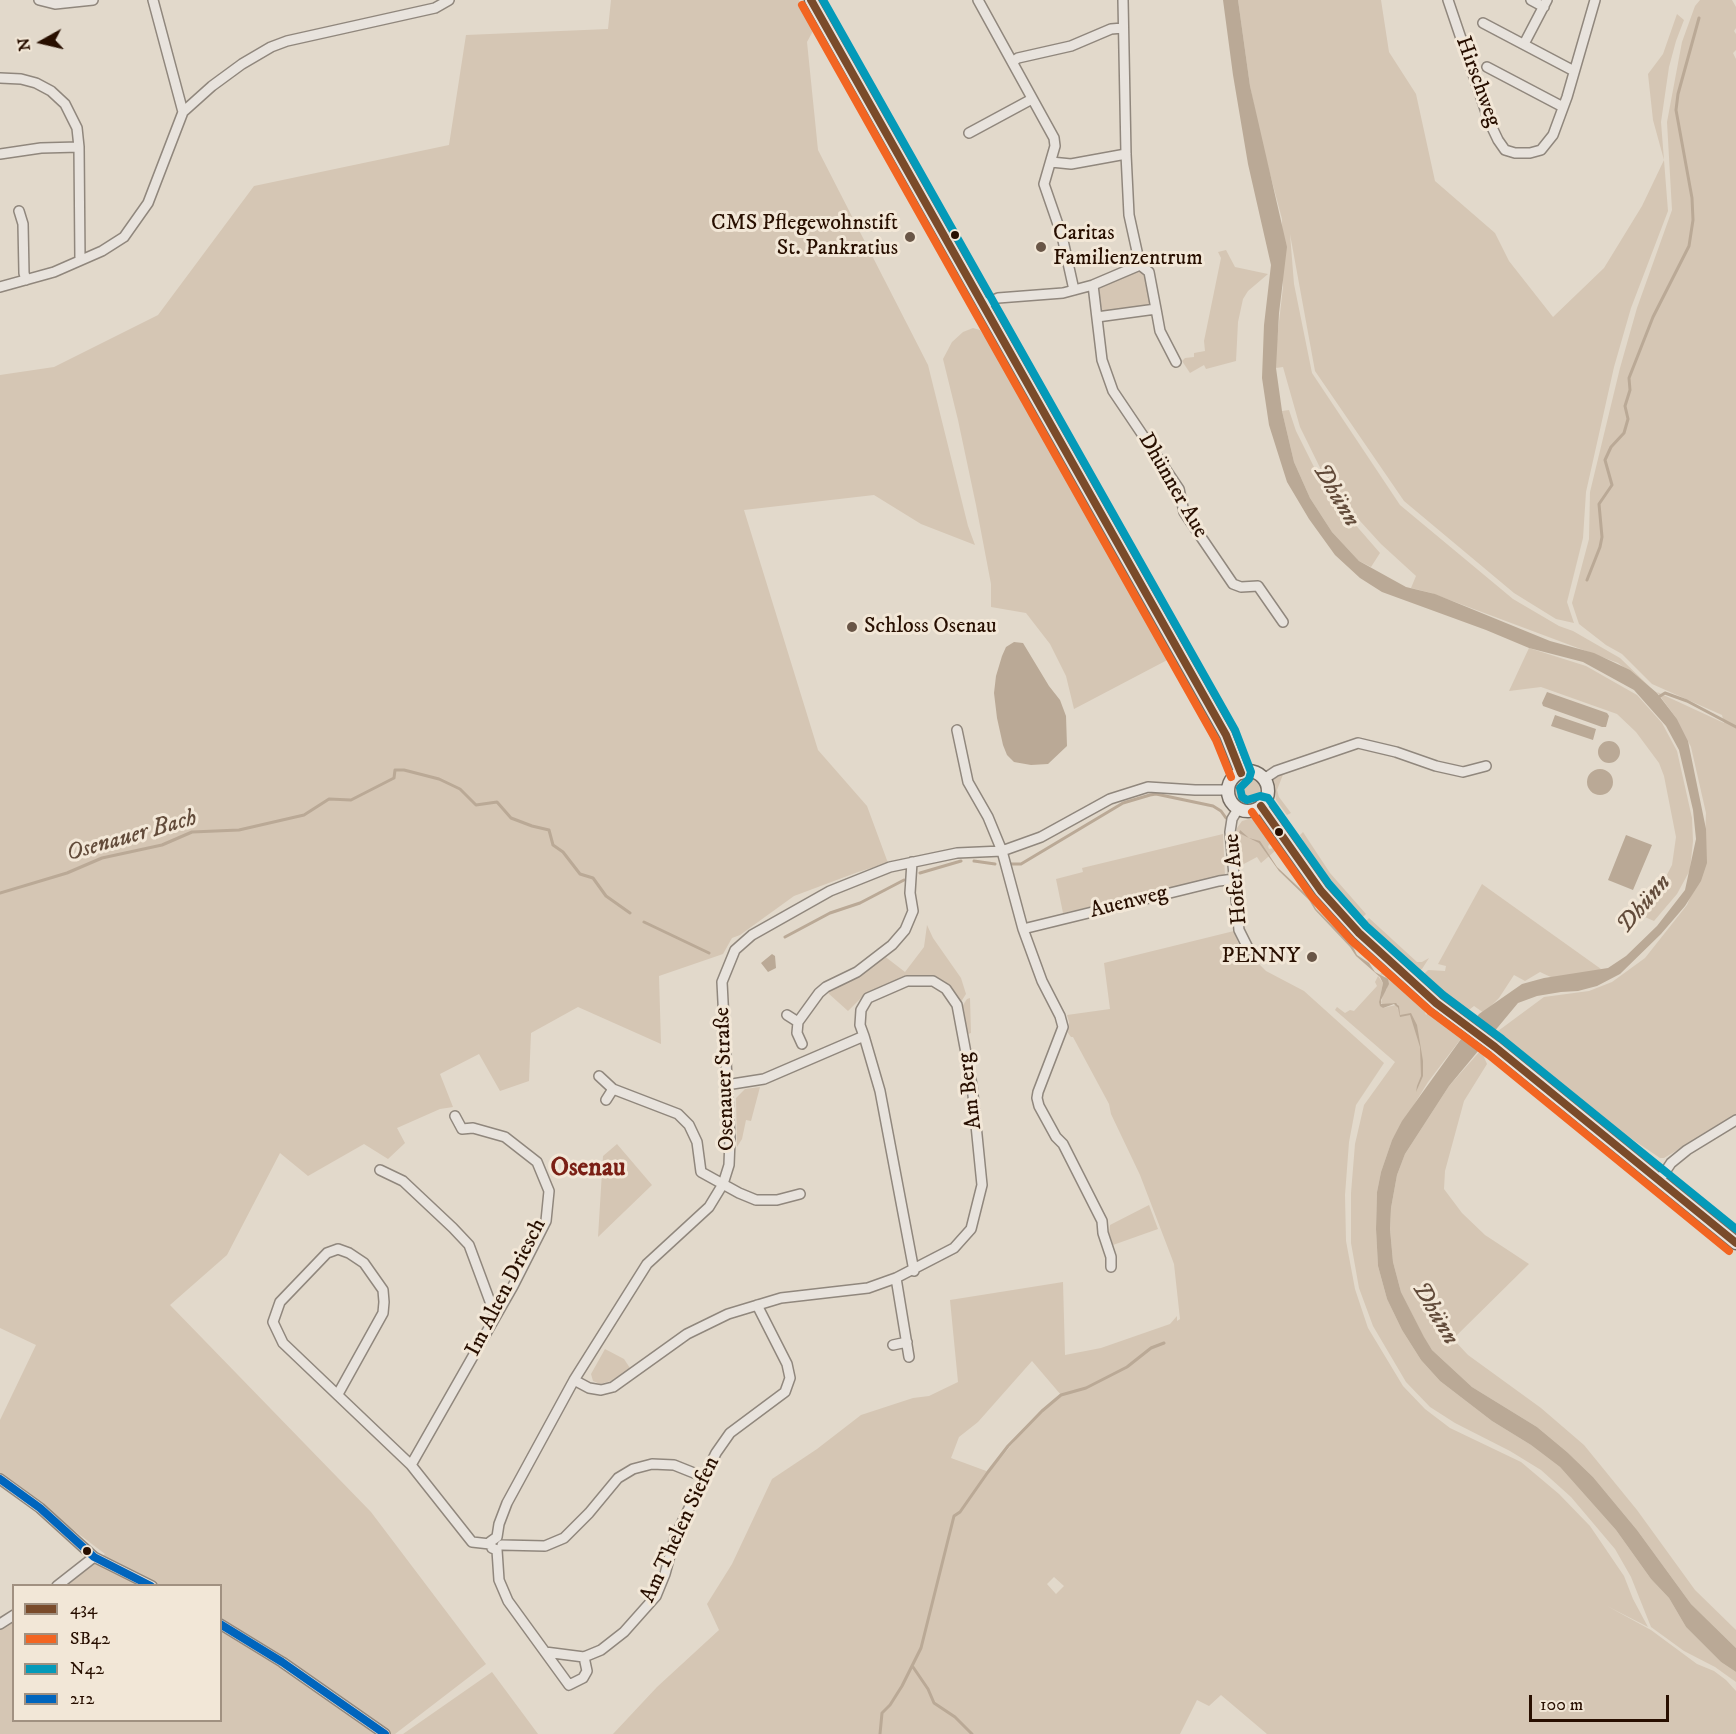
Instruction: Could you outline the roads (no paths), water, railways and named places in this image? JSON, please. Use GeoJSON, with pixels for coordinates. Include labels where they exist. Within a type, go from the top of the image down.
{"type":"FeatureCollection","features":[{"type":"Feature","properties":{"kind":"main road"},"geometry":{"type":"LineString","coordinates":[[811,0],[1226,735],[1240,773]]}},
{"type":"Feature","properties":{"kind":"main road"},"geometry":{"type":"LineString","coordinates":[[1252,771],[1264,778],[1268,792],[1261,806],[1252,811],[1238,808],[1231,800],[1229,790],[1232,781],[1240,773],[1252,771]]}},
{"type":"Feature","properties":{"kind":"main road"},"geometry":{"type":"LineString","coordinates":[[1261,806],[1321,891],[1359,933],[1402,973],[1736,1243]]}},
{"type":"Feature","properties":{"kind":"street"},"geometry":{"type":"LineString","coordinates":[[39,0],[55,4],[93,0]]}},
{"type":"Feature","properties":{"kind":"street"},"geometry":{"type":"LineString","coordinates":[[153,0],[183,112]]}},
{"type":"Feature","properties":{"kind":"street"},"geometry":{"type":"LineString","coordinates":[[0,287],[54,272],[102,251],[124,237],[148,203],[183,112],[228,73],[271,47],[287,41],[435,8],[449,0]]}},
{"type":"Feature","properties":{"kind":"street"},"geometry":{"type":"LineString","coordinates":[[978,0],[1054,138],[1055,146],[1044,184],[1062,236],[1074,290]]}},
{"type":"Feature","properties":{"kind":"street"},"geometry":{"type":"LineString","coordinates":[[1123,0],[1129,215],[1140,265],[1149,272],[1160,331],[1176,362]]}},
{"type":"Feature","properties":{"kind":"street","name":"Hirschweg"},"geometry":{"type":"LineString","coordinates":[[1448,0],[1489,121],[1505,150],[1515,153],[1541,150],[1553,135],[1595,0]]}},
{"type":"Feature","properties":{"kind":"street"},"geometry":{"type":"LineString","coordinates":[[1524,44],[1545,3],[1531,0]]}},
{"type":"Feature","properties":{"kind":"street","name":"Hirschweg"},"geometry":{"type":"LineString","coordinates":[[1483,23],[1574,71]]}},
{"type":"Feature","properties":{"kind":"street"},"geometry":{"type":"LineString","coordinates":[[1012,62],[1018,58],[1071,46],[1111,29],[1123,28]]}},
{"type":"Feature","properties":{"kind":"street","name":"Hirschweg"},"geometry":{"type":"LineString","coordinates":[[1487,68],[1563,107]]}},
{"type":"Feature","properties":{"kind":"street"},"geometry":{"type":"LineString","coordinates":[[0,78],[36,82],[51,91],[65,104],[77,128],[80,260]]}},
{"type":"Feature","properties":{"kind":"street"},"geometry":{"type":"LineString","coordinates":[[969,133],[1032,99]]}},
{"type":"Feature","properties":{"kind":"street"},"geometry":{"type":"LineString","coordinates":[[0,154],[41,148],[79,147]]}},
{"type":"Feature","properties":{"kind":"street"},"geometry":{"type":"LineString","coordinates":[[1051,162],[1071,164],[1126,154]]}},
{"type":"Feature","properties":{"kind":"street"},"geometry":{"type":"LineString","coordinates":[[19,211],[23,224],[26,280]]}},
{"type":"Feature","properties":{"kind":"street"},"geometry":{"type":"LineString","coordinates":[[982,305],[998,298],[1063,293],[1093,285],[1140,265]]}},
{"type":"Feature","properties":{"kind":"street","name":"Dhünner Aue"},"geometry":{"type":"LineString","coordinates":[[1093,285],[1102,360],[1113,390],[1179,489],[1184,512],[1233,584],[1240,587],[1258,586],[1283,622]]}},
{"type":"Feature","properties":{"kind":"street"},"geometry":{"type":"LineString","coordinates":[[1096,317],[1156,309]]}},
{"type":"Feature","properties":{"kind":"street"},"geometry":{"type":"LineString","coordinates":[[957,730],[968,782],[988,817],[1002,851],[1023,929],[1041,981],[1060,1016],[1063,1027],[1037,1098],[1102,1221],[1103,1233],[1111,1257],[1111,1267]]}},
{"type":"Feature","properties":{"kind":"street"},"geometry":{"type":"LineString","coordinates":[[1264,778],[1276,771],[1358,743],[1463,772],[1486,766]]}},
{"type":"Feature","properties":{"kind":"street","name":"Osenauer Straße"},"geometry":{"type":"LineString","coordinates":[[584,1657],[587,1671],[584,1678],[569,1685],[508,1601],[499,1580],[496,1544],[498,1524],[507,1503],[574,1380],[648,1264],[709,1207],[723,1184],[729,1165],[730,1139],[722,982],[735,950],[752,935],[830,891],[890,867],[957,853],[1002,851],[1041,837],[1110,799],[1148,787],[1229,790]]}},
{"type":"Feature","properties":{"kind":"street","name":"Hofer Aue"},"geometry":{"type":"LineString","coordinates":[[1238,808],[1232,819],[1230,832],[1239,930],[1249,950]]}},
{"type":"Feature","properties":{"kind":"street"},"geometry":{"type":"LineString","coordinates":[[802,1044],[797,1033],[798,1022],[826,987],[857,972],[892,945],[905,930],[913,911],[910,893],[912,862]]}},
{"type":"Feature","properties":{"kind":"street","name":"Auenweg"},"geometry":{"type":"LineString","coordinates":[[1023,929],[1234,879]]}},
{"type":"Feature","properties":{"kind":"street","name":"Am Berg"},"geometry":{"type":"LineString","coordinates":[[574,1380],[589,1388],[601,1390],[613,1387],[687,1334],[728,1314],[780,1298],[868,1288],[914,1270],[954,1248],[971,1229],[981,1185],[972,1085],[957,1005],[946,989],[933,981],[907,981],[868,998],[861,1010],[860,1025],[880,1091],[914,1270]]}},
{"type":"Feature","properties":{"kind":"street"},"geometry":{"type":"LineString","coordinates":[[787,1014],[798,1022]]}},
{"type":"Feature","properties":{"kind":"street"},"geometry":{"type":"LineString","coordinates":[[726,1085],[764,1079],[864,1036]]}},
{"type":"Feature","properties":{"kind":"street"},"geometry":{"type":"LineString","coordinates":[[599,1076],[612,1089],[678,1114],[689,1125],[696,1142],[701,1172],[756,1200],[777,1200],[800,1194]]}},
{"type":"Feature","properties":{"kind":"street"},"geometry":{"type":"LineString","coordinates":[[606,1101],[612,1089]]}},
{"type":"Feature","properties":{"kind":"street","name":"Im Alten Driesch"},"geometry":{"type":"LineString","coordinates":[[411,1465],[513,1286],[546,1221],[549,1191],[537,1162],[506,1137],[473,1128],[462,1129],[455,1116]]}},
{"type":"Feature","properties":{"kind":"street"},"geometry":{"type":"LineString","coordinates":[[1659,1181],[1671,1163],[1687,1149],[1736,1120]]}},
{"type":"Feature","properties":{"kind":"street"},"geometry":{"type":"LineString","coordinates":[[380,1170],[402,1181],[469,1245],[495,1315]]}},
{"type":"Feature","properties":{"kind":"street"},"geometry":{"type":"LineString","coordinates":[[338,1394],[383,1313],[384,1302],[383,1290],[364,1263],[338,1249],[327,1253],[280,1302],[273,1322],[283,1342],[411,1465],[472,1542],[545,1545],[564,1538],[589,1513],[618,1478],[633,1469],[652,1464],[674,1465],[704,1477]]}},
{"type":"Feature","properties":{"kind":"street"},"geometry":{"type":"LineString","coordinates":[[896,1278],[909,1357]]}},
{"type":"Feature","properties":{"kind":"street","name":"Am Thelen Siefen"},"geometry":{"type":"LineString","coordinates":[[584,1657],[601,1650],[624,1632],[656,1596],[665,1574],[675,1537],[716,1453],[730,1433],[785,1392],[790,1378],[788,1364],[758,1305]]}},
{"type":"Feature","properties":{"kind":"street"},"geometry":{"type":"LineString","coordinates":[[893,1345],[907,1342]]}},
{"type":"Feature","properties":{"kind":"street"},"geometry":{"type":"LineString","coordinates":[[0,1479],[24,1495],[94,1557],[148,1584]]}},
{"type":"Feature","properties":{"kind":"street"},"geometry":{"type":"LineString","coordinates":[[60,1584],[94,1557]]}},
{"type":"Feature","properties":{"kind":"street"},"geometry":{"type":"LineString","coordinates":[[222,1625],[282,1662],[385,1734]]}},
{"type":"Feature","properties":{"kind":"street"},"geometry":{"type":"LineString","coordinates":[[545,1652],[584,1657]]}},
{"type":"Feature","properties":{"kind":"waterway"},"geometry":{"type":"LineString","coordinates":[[1587,580],[1602,537],[1599,504],[1612,485],[1605,460],[1611,447],[1624,433],[1628,419],[1625,406],[1630,390],[1629,378],[1653,317],[1689,246],[1693,220],[1692,198],[1676,110],[1678,94],[1699,18]]}},
{"type":"Feature","properties":{"kind":"waterway"},"geometry":{"type":"LineString","coordinates":[[1657,698],[1665,693],[1687,701],[1736,727]]}},
{"type":"Feature","properties":{"kind":"waterway","name":"Osenauer Bach"},"geometry":{"type":"LineString","coordinates":[[0,893],[67,873],[102,858],[162,845],[192,832],[239,830],[304,815],[329,799],[351,800],[394,778],[395,770],[404,770],[439,779],[460,789],[476,805],[497,802],[511,818],[549,830],[553,845],[563,852],[580,874],[593,878],[606,896],[630,913]]}},
{"type":"Feature","properties":{"kind":"waterway","name":"Osenauer Bach"},"geometry":{"type":"LineString","coordinates":[[1011,864],[1021,864],[1123,803],[1150,795],[1156,794],[1213,806],[1226,818]]}},
{"type":"Feature","properties":{"kind":"waterway","name":"Osenauer Bach"},"geometry":{"type":"LineString","coordinates":[[920,873],[961,861]]}},
{"type":"Feature","properties":{"kind":"waterway","name":"Osenauer Bach"},"geometry":{"type":"LineString","coordinates":[[974,861],[995,864]]}},
{"type":"Feature","properties":{"kind":"waterway","name":"Osenauer Bach"},"geometry":{"type":"LineString","coordinates":[[785,937],[830,913],[860,903],[904,880]]}},
{"type":"Feature","properties":{"kind":"waterway","name":"Osenauer Bach"},"geometry":{"type":"LineString","coordinates":[[644,922],[709,953]]}},
{"type":"Feature","properties":{"kind":"waterway"},"geometry":{"type":"LineString","coordinates":[[880,1734],[882,1713],[902,1686],[921,1648],[954,1516],[960,1512],[1008,1446],[1061,1395],[1086,1388],[1127,1367],[1151,1348],[1164,1343]]}},
{"type":"Feature","properties":{"kind":"waterway"},"geometry":{"type":"LineString","coordinates":[[913,1667],[928,1689],[934,1703],[955,1717],[972,1734]]}},
{"type":"Feature","properties":{"kind":"place","name":"CMS Pflegewohnstift St. Pankratius"},"geometry":{"type":"Point","coordinates":[910,237]}},
{"type":"Feature","properties":{"kind":"place","name":"Caritas Familienzentrum"},"geometry":{"type":"Point","coordinates":[1041,247]}},
{"type":"Feature","properties":{"kind":"place","name":"Schloss Osenau"},"geometry":{"type":"Point","coordinates":[852,627]}},
{"type":"Feature","properties":{"kind":"place","name":"PENNY"},"geometry":{"type":"Point","coordinates":[1312,957]}},
{"type":"Feature","properties":{"kind":"district","name":"Osenau"},"geometry":{"type":"Point","coordinates":[588,1170]}},
{"type":"Feature","properties":{"kind":"water label","name":"Dhünn"},"geometry":{"type":"Point","coordinates":[1335,496]}},
{"type":"Feature","properties":{"kind":"water label","name":"Dhünn"},"geometry":{"type":"Point","coordinates":[1645,905]}},
{"type":"Feature","properties":{"kind":"water label","name":"Dhünn"},"geometry":{"type":"Point","coordinates":[1434,1314]}}]}
